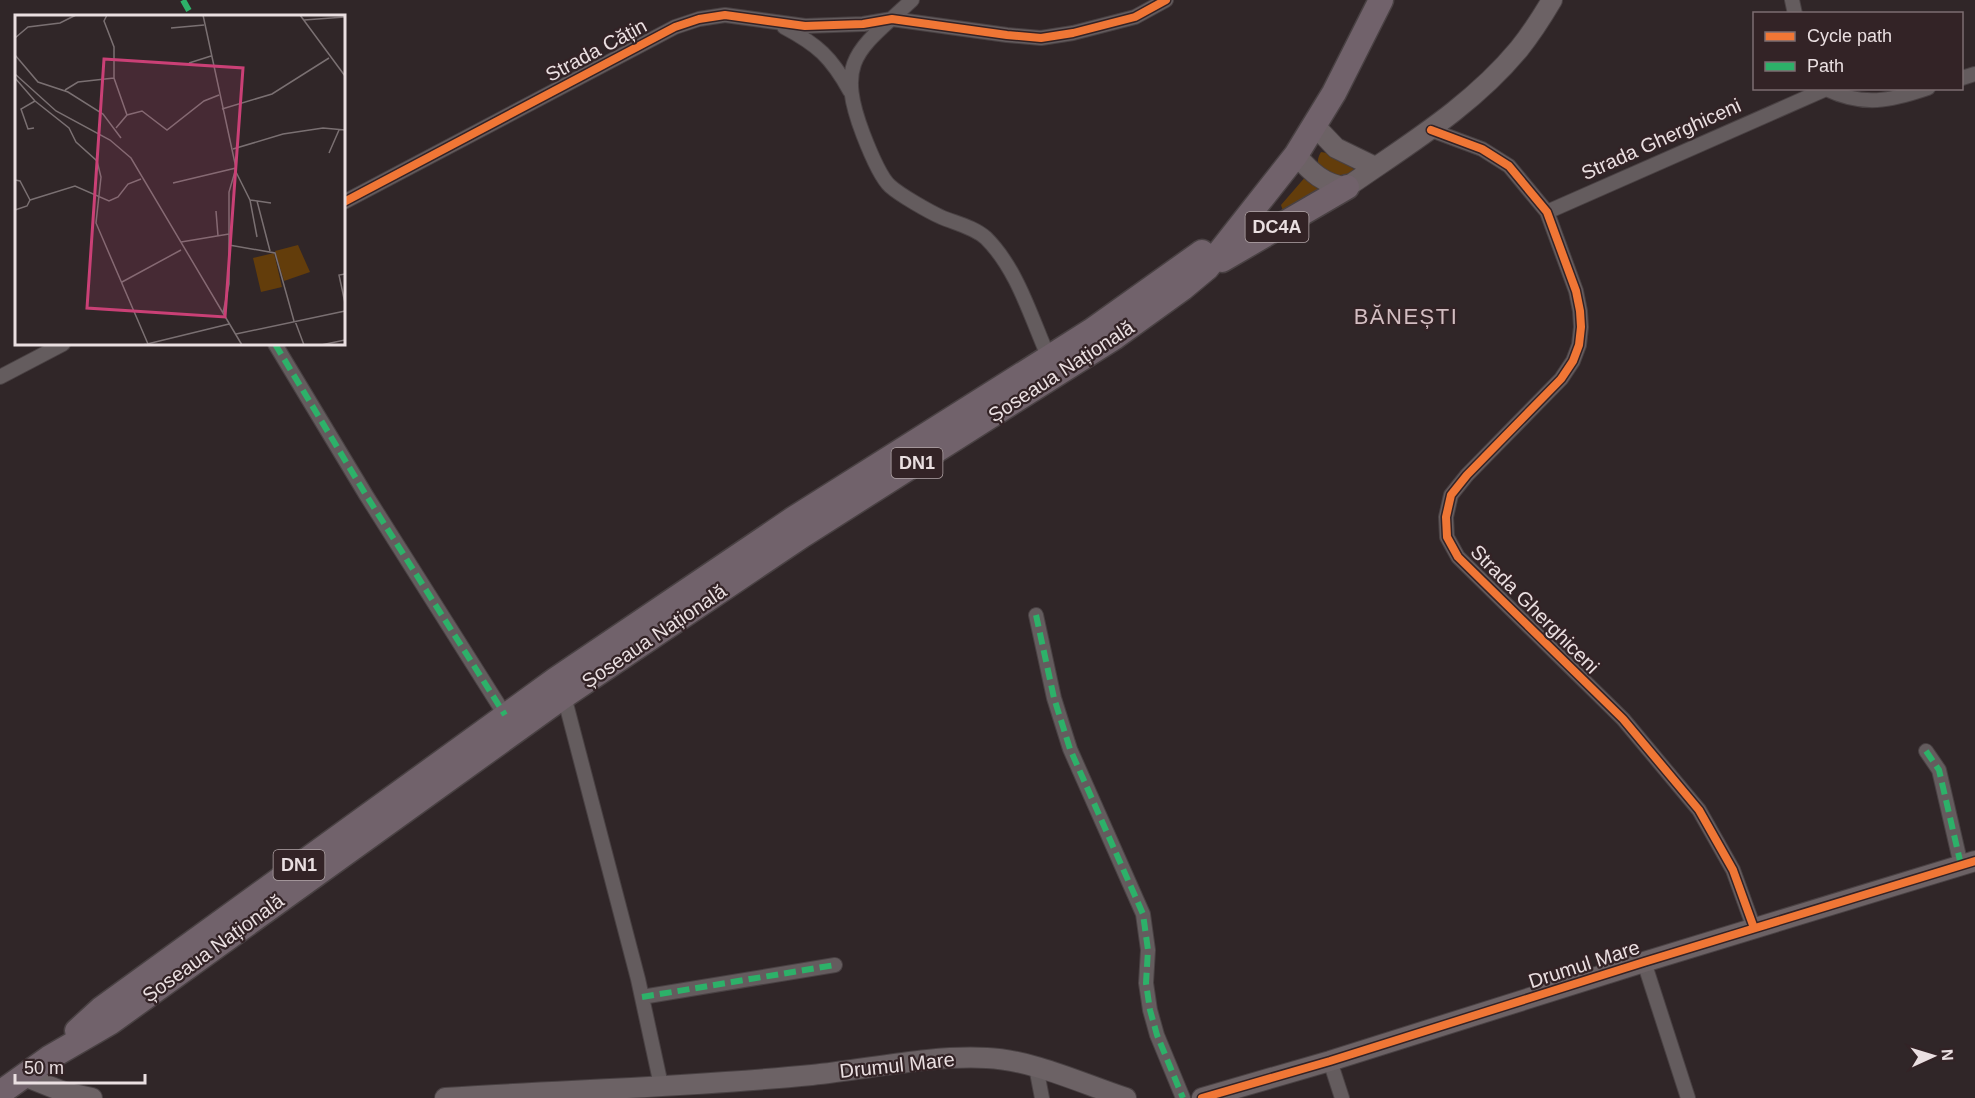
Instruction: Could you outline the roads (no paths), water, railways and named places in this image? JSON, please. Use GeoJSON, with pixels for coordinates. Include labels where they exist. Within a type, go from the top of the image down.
{"type":"FeatureCollection","features":[{"type":"Feature","properties":{"kind":"highway","name":"Șoseaua Națională"},"geometry":{"type":"LineString","coordinates":[[0,1093],[49,1058],[111,1022],[564,696],[803,536],[1115,337],[1207,268],[1253,212],[1316,126],[1355,55],[1381,0]]}},
{"type":"Feature","properties":{"kind":"highway","name":"DC4A"},"geometry":{"type":"LineString","coordinates":[[1207,268],[1347,187]]}},
{"type":"Feature","properties":{"kind":"highway","name":"Șoseaua Națională"},"geometry":{"type":"LineString","coordinates":[[49,1058],[101,1009],[505,715],[784,526],[1148,293],[1253,212]]}},
{"type":"Feature","properties":{"kind":"street","name":"Strada Cățin"},"geometry":{"type":"LineString","coordinates":[[850,92],[853,63],[876,31],[912,0]]}},
{"type":"Feature","properties":{"kind":"street","name":"Strada Cățin"},"geometry":{"type":"LineString","coordinates":[[345,201],[675,27],[699,19],[725,15],[776,23],[836,26],[892,19],[1041,38],[1073,33],[1135,17],[1166,0]]}},
{"type":"Feature","properties":{"kind":"street","name":"DC4A"},"geometry":{"type":"LineString","coordinates":[[1347,187],[1431,130],[1468,100],[1518,50],[1552,0]]}},
{"type":"Feature","properties":{"kind":"street","name":"Strada Cățin"},"geometry":{"type":"LineString","coordinates":[[776,23],[814,44],[838,70],[850,92],[869,150],[889,185],[938,215],[984,236],[1001,255],[1018,284],[1049,358]]}},
{"type":"Feature","properties":{"kind":"street","name":"Strada Gherghiceni"},"geometry":{"type":"LineString","coordinates":[[1547,212],[1823,90]]}},
{"type":"Feature","properties":{"kind":"street","name":"Strada Gherghiceni"},"geometry":{"type":"LineString","coordinates":[[1827,90],[1859,101],[1905,96],[1923,90]]}},
{"type":"Feature","properties":{"kind":"street"},"geometry":{"type":"LineString","coordinates":[[1316,126],[1336,148],[1375,167]]}},
{"type":"Feature","properties":{"kind":"street","name":"Strada Gherghiceni"},"geometry":{"type":"LineString","coordinates":[[1431,130],[1482,149],[1509,166],[1547,212],[1576,291],[1581,327],[1579,345],[1561,379],[1467,475],[1451,495],[1446,517],[1447,537],[1458,557],[1623,719],[1699,810],[1733,870],[1754,928]]}},
{"type":"Feature","properties":{"kind":"street"},"geometry":{"type":"LineString","coordinates":[[1296,155],[1317,177],[1334,186],[1347,187]]}},
{"type":"Feature","properties":{"kind":"street"},"geometry":{"type":"LineString","coordinates":[[0,377],[61,345]]}},
{"type":"Feature","properties":{"kind":"street"},"geometry":{"type":"LineString","coordinates":[[277,345],[366,495],[505,715]]}},
{"type":"Feature","properties":{"kind":"street"},"geometry":{"type":"LineString","coordinates":[[1036,615],[1052,687],[1070,749],[1143,914],[1148,950],[1146,983],[1150,1010],[1157,1035],[1183,1098]]}},
{"type":"Feature","properties":{"kind":"street"},"geometry":{"type":"LineString","coordinates":[[564,696],[642,997],[661,1085]]}},
{"type":"Feature","properties":{"kind":"street"},"geometry":{"type":"LineString","coordinates":[[1926,751],[1939,770],[1968,863]]}},
{"type":"Feature","properties":{"kind":"street","name":"Drumul Mare"},"geometry":{"type":"LineString","coordinates":[[1202,1098],[1330,1061],[1968,863]]}},
{"type":"Feature","properties":{"kind":"street"},"geometry":{"type":"LineString","coordinates":[[1644,962],[1688,1098]]}},
{"type":"Feature","properties":{"kind":"street"},"geometry":{"type":"LineString","coordinates":[[642,997],[835,965]]}},
{"type":"Feature","properties":{"kind":"street","name":"Drumul Mare"},"geometry":{"type":"LineString","coordinates":[[445,1098],[574,1094],[661,1085],[812,1075],[953,1058],[988,1058],[1036,1067],[1126,1098]]}},
{"type":"Feature","properties":{"kind":"street"},"geometry":{"type":"LineString","coordinates":[[1330,1061],[1342,1098]]}},
{"type":"Feature","properties":{"kind":"street"},"geometry":{"type":"LineString","coordinates":[[1036,1067],[1042,1098]]}},
{"type":"Feature","properties":{"kind":"street"},"geometry":{"type":"LineString","coordinates":[[24,1076],[64,1092],[92,1098]]}},
{"type":"Feature","properties":{"kind":"district","name":"BĂNEȘTI"},"geometry":{"type":"Point","coordinates":[1406,316]}}]}
